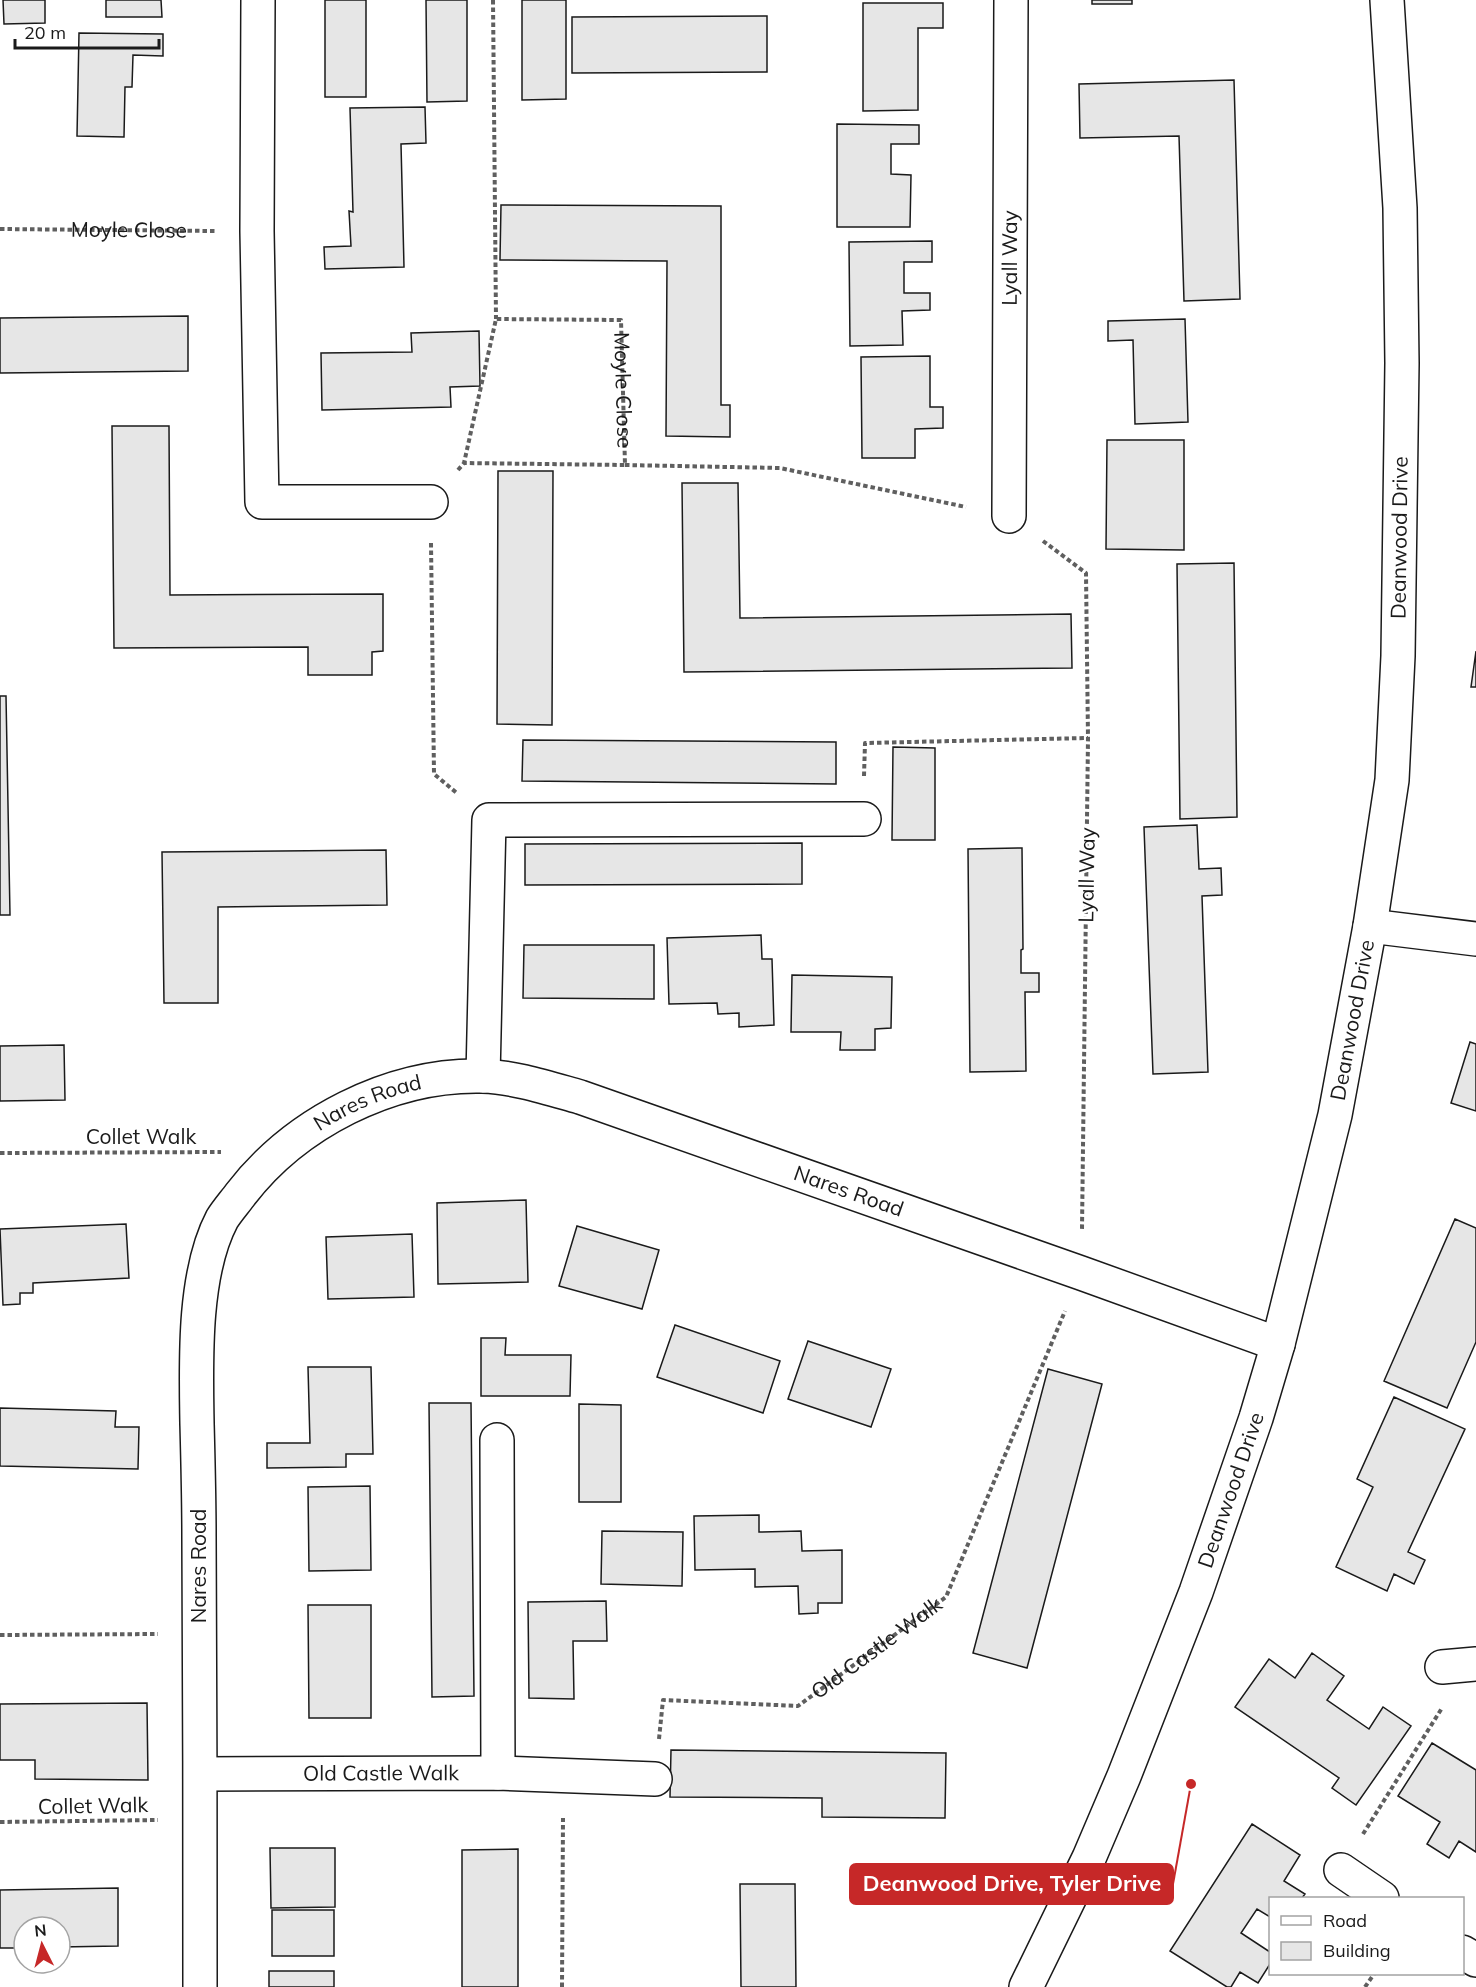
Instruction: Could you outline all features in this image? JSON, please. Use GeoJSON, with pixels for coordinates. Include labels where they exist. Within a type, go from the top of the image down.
{"type":"FeatureCollection","features":[{"type":"Feature","properties":{"kind":"street"},"geometry":{"type":"LineString","coordinates":[[258,0],[257,231],[262,502],[431,502]]}},
{"type":"Feature","properties":{"kind":"street","name":"Lyall Way"},"geometry":{"type":"LineString","coordinates":[[1009,516],[1011,0]]}},
{"type":"Feature","properties":{"kind":"street","name":"Deanwood Drive"},"geometry":{"type":"LineString","coordinates":[[1026,1987],[1089,1858],[1157,1694],[1226,1509],[1278,1344],[1335,1115],[1370,926],[1392,780],[1398,656],[1402,363],[1400,208],[1387,0]]}},
{"type":"Feature","properties":{"kind":"street"},"geometry":{"type":"LineString","coordinates":[[483,1076],[489,820],[864,819]]}},
{"type":"Feature","properties":{"kind":"street"},"geometry":{"type":"LineString","coordinates":[[1370,926],[1476,939]]}},
{"type":"Feature","properties":{"kind":"street","name":"Nares Road"},"geometry":{"type":"LineString","coordinates":[[200,1987],[201,1774],[196,1375],[200,1298],[209,1255],[222,1219],[256,1175],[281,1151],[339,1113],[369,1098],[404,1085],[431,1080],[483,1076],[526,1081],[580,1096],[1081,1272],[1278,1344]]}},
{"type":"Feature","properties":{"kind":"street"},"geometry":{"type":"LineString","coordinates":[[497,1440],[498,1773]]}},
{"type":"Feature","properties":{"kind":"street"},"geometry":{"type":"LineString","coordinates":[[1442,1667],[1476,1664]]}},
{"type":"Feature","properties":{"kind":"street","name":"Old Castle Walk"},"geometry":{"type":"LineString","coordinates":[[201,1774],[498,1773],[655,1779]]}},
{"type":"Feature","properties":{"kind":"street"},"geometry":{"type":"LineString","coordinates":[[1341,1870],[1379,1897]]}},
{"type":"Feature","properties":{"kind":"path"},"geometry":{"type":"LineString","coordinates":[[489,820],[434,774],[431,502],[464,463],[496,319],[493,0]]}},
{"type":"Feature","properties":{"kind":"path","name":"Moyle Close"},"geometry":{"type":"LineString","coordinates":[[0,229],[257,231]]}},
{"type":"Feature","properties":{"kind":"path","name":"Moyle Close"},"geometry":{"type":"LineString","coordinates":[[464,463],[625,465],[621,320],[496,319]]}},
{"type":"Feature","properties":{"kind":"path","name":"Lyall Way"},"geometry":{"type":"LineString","coordinates":[[625,465],[780,468],[1009,516],[1086,573],[1089,738],[1081,1272]]}},
{"type":"Feature","properties":{"kind":"path"},"geometry":{"type":"LineString","coordinates":[[864,819],[865,743],[1089,738]]}},
{"type":"Feature","properties":{"kind":"path","name":"Collet Walk"},"geometry":{"type":"LineString","coordinates":[[0,1153],[281,1151]]}},
{"type":"Feature","properties":{"kind":"path","name":"Old Castle Walk"},"geometry":{"type":"LineString","coordinates":[[655,1779],[663,1700],[798,1706],[946,1598],[1081,1272]]}},
{"type":"Feature","properties":{"kind":"path"},"geometry":{"type":"LineString","coordinates":[[0,1635],[200,1634]]}},
{"type":"Feature","properties":{"kind":"path"},"geometry":{"type":"LineString","coordinates":[[1341,1870],[1446,1703],[1442,1667]]}},
{"type":"Feature","properties":{"kind":"path","name":"Collet Walk"},"geometry":{"type":"LineString","coordinates":[[0,1822],[161,1820],[201,1774]]}},
{"type":"Feature","properties":{"kind":"path"},"geometry":{"type":"LineString","coordinates":[[562,1987],[563,1775]]}},
{"type":"Feature","properties":{"kind":"building"},"geometry":{"type":"Polygon","coordinates":[[[3,0],[45,0],[45,23],[4,24],[3,0]]]}},
{"type":"Feature","properties":{"kind":"building"},"geometry":{"type":"Polygon","coordinates":[[[106,0],[161,0],[162,17],[106,17],[106,0]]]}},
{"type":"Feature","properties":{"kind":"building"},"geometry":{"type":"Polygon","coordinates":[[[325,0],[366,0],[366,97],[325,97],[325,0]]]}},
{"type":"Feature","properties":{"kind":"building"},"geometry":{"type":"Polygon","coordinates":[[[426,0],[467,0],[467,101],[427,102],[426,0]]]}},
{"type":"Feature","properties":{"kind":"building"},"geometry":{"type":"Polygon","coordinates":[[[522,0],[566,0],[566,99],[522,100],[522,0]]]}},
{"type":"Feature","properties":{"kind":"building"},"geometry":{"type":"Polygon","coordinates":[[[1092,0],[1132,0],[1132,4],[1092,4],[1092,0]]]}},
{"type":"Feature","properties":{"kind":"building"},"geometry":{"type":"Polygon","coordinates":[[[863,3],[943,3],[943,28],[918,28],[918,110],[863,111],[863,3]]]}},
{"type":"Feature","properties":{"kind":"building"},"geometry":{"type":"Polygon","coordinates":[[[767,16],[767,72],[572,73],[572,17],[767,16]]]}},
{"type":"Feature","properties":{"kind":"building"},"geometry":{"type":"Polygon","coordinates":[[[79,33],[163,34],[163,56],[133,55],[132,87],[125,87],[124,137],[77,136],[79,33]]]}},
{"type":"Feature","properties":{"kind":"building"},"geometry":{"type":"Polygon","coordinates":[[[1234,80],[1240,299],[1184,301],[1179,136],[1080,138],[1079,84],[1234,80]]]}},
{"type":"Feature","properties":{"kind":"building"},"geometry":{"type":"Polygon","coordinates":[[[425,107],[426,143],[401,144],[404,267],[325,269],[324,247],[351,246],[349,211],[353,212],[350,108],[425,107]]]}},
{"type":"Feature","properties":{"kind":"building"},"geometry":{"type":"Polygon","coordinates":[[[837,124],[919,125],[919,144],[891,144],[891,174],[911,175],[910,227],[837,227],[837,124]]]}},
{"type":"Feature","properties":{"kind":"building"},"geometry":{"type":"Polygon","coordinates":[[[501,205],[721,206],[721,405],[730,405],[730,437],[666,436],[667,261],[500,260],[501,205]]]}},
{"type":"Feature","properties":{"kind":"building"},"geometry":{"type":"Polygon","coordinates":[[[932,241],[932,262],[904,262],[904,293],[930,293],[930,310],[902,311],[903,345],[850,346],[849,242],[932,241]]]}},
{"type":"Feature","properties":{"kind":"building"},"geometry":{"type":"Polygon","coordinates":[[[188,316],[188,371],[0,373],[0,318],[188,316]]]}},
{"type":"Feature","properties":{"kind":"building"},"geometry":{"type":"Polygon","coordinates":[[[1185,319],[1188,422],[1135,424],[1133,340],[1108,341],[1108,321],[1185,319]]]}},
{"type":"Feature","properties":{"kind":"building"},"geometry":{"type":"Polygon","coordinates":[[[479,331],[480,386],[450,387],[451,407],[322,410],[321,353],[412,352],[411,333],[479,331]]]}},
{"type":"Feature","properties":{"kind":"building"},"geometry":{"type":"Polygon","coordinates":[[[930,356],[930,407],[943,407],[943,428],[915,429],[915,458],[862,458],[861,357],[930,356]]]}},
{"type":"Feature","properties":{"kind":"building"},"geometry":{"type":"Polygon","coordinates":[[[112,426],[169,426],[170,595],[383,594],[383,651],[372,652],[372,675],[308,675],[308,647],[114,648],[112,426]]]}},
{"type":"Feature","properties":{"kind":"building"},"geometry":{"type":"Polygon","coordinates":[[[1107,440],[1184,440],[1184,550],[1106,549],[1107,440]]]}},
{"type":"Feature","properties":{"kind":"building"},"geometry":{"type":"Polygon","coordinates":[[[498,471],[553,471],[552,725],[497,724],[498,471]]]}},
{"type":"Feature","properties":{"kind":"building"},"geometry":{"type":"Polygon","coordinates":[[[682,483],[738,483],[740,618],[1071,614],[1072,668],[684,672],[682,483]]]}},
{"type":"Feature","properties":{"kind":"building"},"geometry":{"type":"Polygon","coordinates":[[[1234,563],[1237,817],[1180,819],[1177,564],[1234,563]]]}},
{"type":"Feature","properties":{"kind":"building"},"geometry":{"type":"Polygon","coordinates":[[[1476,651],[1476,687],[1471,687],[1476,651]]]}},
{"type":"Feature","properties":{"kind":"building"},"geometry":{"type":"Polygon","coordinates":[[[0,696],[6,696],[10,915],[0,915],[0,696]]]}},
{"type":"Feature","properties":{"kind":"building"},"geometry":{"type":"Polygon","coordinates":[[[523,740],[836,742],[836,784],[522,781],[523,740]]]}},
{"type":"Feature","properties":{"kind":"building"},"geometry":{"type":"Polygon","coordinates":[[[893,747],[935,748],[935,840],[892,840],[893,747]]]}},
{"type":"Feature","properties":{"kind":"building"},"geometry":{"type":"Polygon","coordinates":[[[1197,825],[1199,869],[1221,868],[1222,895],[1202,896],[1208,1072],[1153,1074],[1144,827],[1197,825]]]}},
{"type":"Feature","properties":{"kind":"building"},"geometry":{"type":"Polygon","coordinates":[[[802,843],[802,884],[525,885],[525,844],[802,843]]]}},
{"type":"Feature","properties":{"kind":"building"},"geometry":{"type":"Polygon","coordinates":[[[1022,848],[1023,949],[1021,950],[1021,973],[1039,973],[1039,992],[1025,992],[1026,1071],[970,1072],[968,849],[1022,848]]]}},
{"type":"Feature","properties":{"kind":"building"},"geometry":{"type":"Polygon","coordinates":[[[386,850],[387,905],[218,907],[218,1003],[164,1003],[162,852],[386,850]]]}},
{"type":"Feature","properties":{"kind":"building"},"geometry":{"type":"Polygon","coordinates":[[[761,935],[762,959],[772,959],[774,1025],[739,1027],[739,1013],[718,1014],[717,1003],[669,1004],[667,938],[761,935]]]}},
{"type":"Feature","properties":{"kind":"building"},"geometry":{"type":"Polygon","coordinates":[[[524,945],[654,945],[654,999],[523,998],[524,945]]]}},
{"type":"Feature","properties":{"kind":"building"},"geometry":{"type":"Polygon","coordinates":[[[792,975],[892,977],[891,1028],[875,1029],[875,1050],[840,1050],[841,1032],[791,1032],[792,975]]]}},
{"type":"Feature","properties":{"kind":"building"},"geometry":{"type":"Polygon","coordinates":[[[1470,1042],[1476,1044],[1476,1111],[1451,1103],[1470,1042]]]}},
{"type":"Feature","properties":{"kind":"building"},"geometry":{"type":"Polygon","coordinates":[[[64,1045],[65,1100],[0,1101],[0,1046],[64,1045]]]}},
{"type":"Feature","properties":{"kind":"building"},"geometry":{"type":"Polygon","coordinates":[[[526,1200],[528,1282],[438,1284],[437,1203],[526,1200]]]}},
{"type":"Feature","properties":{"kind":"building"},"geometry":{"type":"Polygon","coordinates":[[[1455,1219],[1476,1228],[1476,1342],[1447,1408],[1384,1381],[1455,1219]]]}},
{"type":"Feature","properties":{"kind":"building"},"geometry":{"type":"Polygon","coordinates":[[[126,1224],[129,1278],[33,1283],[33,1293],[20,1293],[20,1304],[3,1305],[0,1229],[126,1224]]]}},
{"type":"Feature","properties":{"kind":"building"},"geometry":{"type":"Polygon","coordinates":[[[577,1226],[659,1250],[642,1309],[559,1286],[577,1226]]]}},
{"type":"Feature","properties":{"kind":"building"},"geometry":{"type":"Polygon","coordinates":[[[412,1234],[414,1297],[328,1299],[326,1237],[412,1234]]]}},
{"type":"Feature","properties":{"kind":"building"},"geometry":{"type":"Polygon","coordinates":[[[675,1325],[780,1361],[763,1413],[657,1377],[675,1325]]]}},
{"type":"Feature","properties":{"kind":"building"},"geometry":{"type":"Polygon","coordinates":[[[481,1338],[506,1338],[505,1355],[571,1355],[570,1396],[481,1396],[481,1338]]]}},
{"type":"Feature","properties":{"kind":"building"},"geometry":{"type":"Polygon","coordinates":[[[808,1341],[891,1369],[871,1427],[788,1399],[808,1341]]]}},
{"type":"Feature","properties":{"kind":"building"},"geometry":{"type":"Polygon","coordinates":[[[308,1367],[371,1367],[373,1454],[346,1454],[346,1467],[267,1468],[267,1443],[310,1443],[308,1367]]]}},
{"type":"Feature","properties":{"kind":"building"},"geometry":{"type":"Polygon","coordinates":[[[1048,1369],[1102,1384],[1027,1668],[973,1653],[1048,1369]]]}},
{"type":"Feature","properties":{"kind":"building"},"geometry":{"type":"Polygon","coordinates":[[[1394,1397],[1465,1429],[1408,1552],[1425,1560],[1414,1584],[1394,1574],[1387,1591],[1336,1567],[1373,1487],[1357,1479],[1394,1397]]]}},
{"type":"Feature","properties":{"kind":"building"},"geometry":{"type":"Polygon","coordinates":[[[429,1403],[471,1403],[474,1696],[432,1697],[429,1403]]]}},
{"type":"Feature","properties":{"kind":"building"},"geometry":{"type":"Polygon","coordinates":[[[579,1404],[621,1405],[621,1502],[579,1502],[579,1404]]]}},
{"type":"Feature","properties":{"kind":"building"},"geometry":{"type":"Polygon","coordinates":[[[0,1408],[116,1411],[115,1427],[139,1427],[138,1469],[0,1466],[0,1408]]]}},
{"type":"Feature","properties":{"kind":"building"},"geometry":{"type":"Polygon","coordinates":[[[370,1486],[371,1570],[309,1571],[308,1487],[370,1486]]]}},
{"type":"Feature","properties":{"kind":"building"},"geometry":{"type":"Polygon","coordinates":[[[759,1515],[759,1532],[801,1531],[802,1551],[842,1550],[842,1603],[818,1603],[818,1613],[799,1614],[798,1586],[755,1587],[755,1569],[695,1570],[694,1516],[759,1515]]]}},
{"type":"Feature","properties":{"kind":"building"},"geometry":{"type":"Polygon","coordinates":[[[602,1531],[683,1532],[682,1586],[601,1584],[602,1531]]]}},
{"type":"Feature","properties":{"kind":"building"},"geometry":{"type":"Polygon","coordinates":[[[606,1601],[607,1641],[573,1641],[574,1699],[529,1698],[528,1602],[606,1601]]]}},
{"type":"Feature","properties":{"kind":"building"},"geometry":{"type":"Polygon","coordinates":[[[308,1605],[371,1605],[371,1718],[309,1718],[308,1605]]]}},
{"type":"Feature","properties":{"kind":"building"},"geometry":{"type":"Polygon","coordinates":[[[1312,1653],[1344,1676],[1327,1700],[1369,1729],[1383,1707],[1411,1726],[1356,1805],[1332,1788],[1339,1778],[1235,1707],[1269,1659],[1295,1678],[1312,1653]]]}},
{"type":"Feature","properties":{"kind":"building"},"geometry":{"type":"Polygon","coordinates":[[[147,1703],[148,1780],[35,1779],[35,1760],[0,1760],[0,1704],[147,1703]]]}},
{"type":"Feature","properties":{"kind":"building"},"geometry":{"type":"Polygon","coordinates":[[[1432,1743],[1476,1770],[1476,1852],[1459,1841],[1449,1858],[1427,1844],[1440,1822],[1398,1796],[1432,1743]]]}},
{"type":"Feature","properties":{"kind":"building"},"geometry":{"type":"Polygon","coordinates":[[[671,1750],[946,1753],[945,1818],[822,1817],[822,1798],[670,1797],[671,1750]]]}},
{"type":"Feature","properties":{"kind":"building"},"geometry":{"type":"Polygon","coordinates":[[[1252,1824],[1300,1855],[1284,1881],[1305,1894],[1303,1897],[1269,1897],[1269,1916],[1257,1909],[1241,1933],[1269,1951],[1269,1966],[1258,1983],[1240,1972],[1231,1987],[1227,1987],[1170,1951],[1252,1824]]]}},
{"type":"Feature","properties":{"kind":"building"},"geometry":{"type":"Polygon","coordinates":[[[270,1848],[335,1848],[335,1907],[271,1908],[270,1848]]]}},
{"type":"Feature","properties":{"kind":"building"},"geometry":{"type":"Polygon","coordinates":[[[518,1849],[518,1987],[462,1987],[462,1850],[518,1849]]]}},
{"type":"Feature","properties":{"kind":"building"},"geometry":{"type":"Polygon","coordinates":[[[740,1884],[795,1884],[796,1987],[741,1987],[740,1884]]]}},
{"type":"Feature","properties":{"kind":"building"},"geometry":{"type":"Polygon","coordinates":[[[118,1888],[118,1946],[72,1947],[72,1915],[12,1915],[12,1948],[0,1948],[0,1890],[118,1888]]]}},
{"type":"Feature","properties":{"kind":"building"},"geometry":{"type":"Polygon","coordinates":[[[272,1910],[334,1910],[334,1956],[272,1956],[272,1910]]]}},
{"type":"Feature","properties":{"kind":"building"},"geometry":{"type":"Polygon","coordinates":[[[269,1971],[334,1971],[334,1987],[269,1987],[269,1971]]]}},
{"type":"Feature","properties":{"kind":"place","name":"Deanwood Drive, Tyler Drive"},"geometry":{"type":"Point","coordinates":[1191,1784]}}]}
